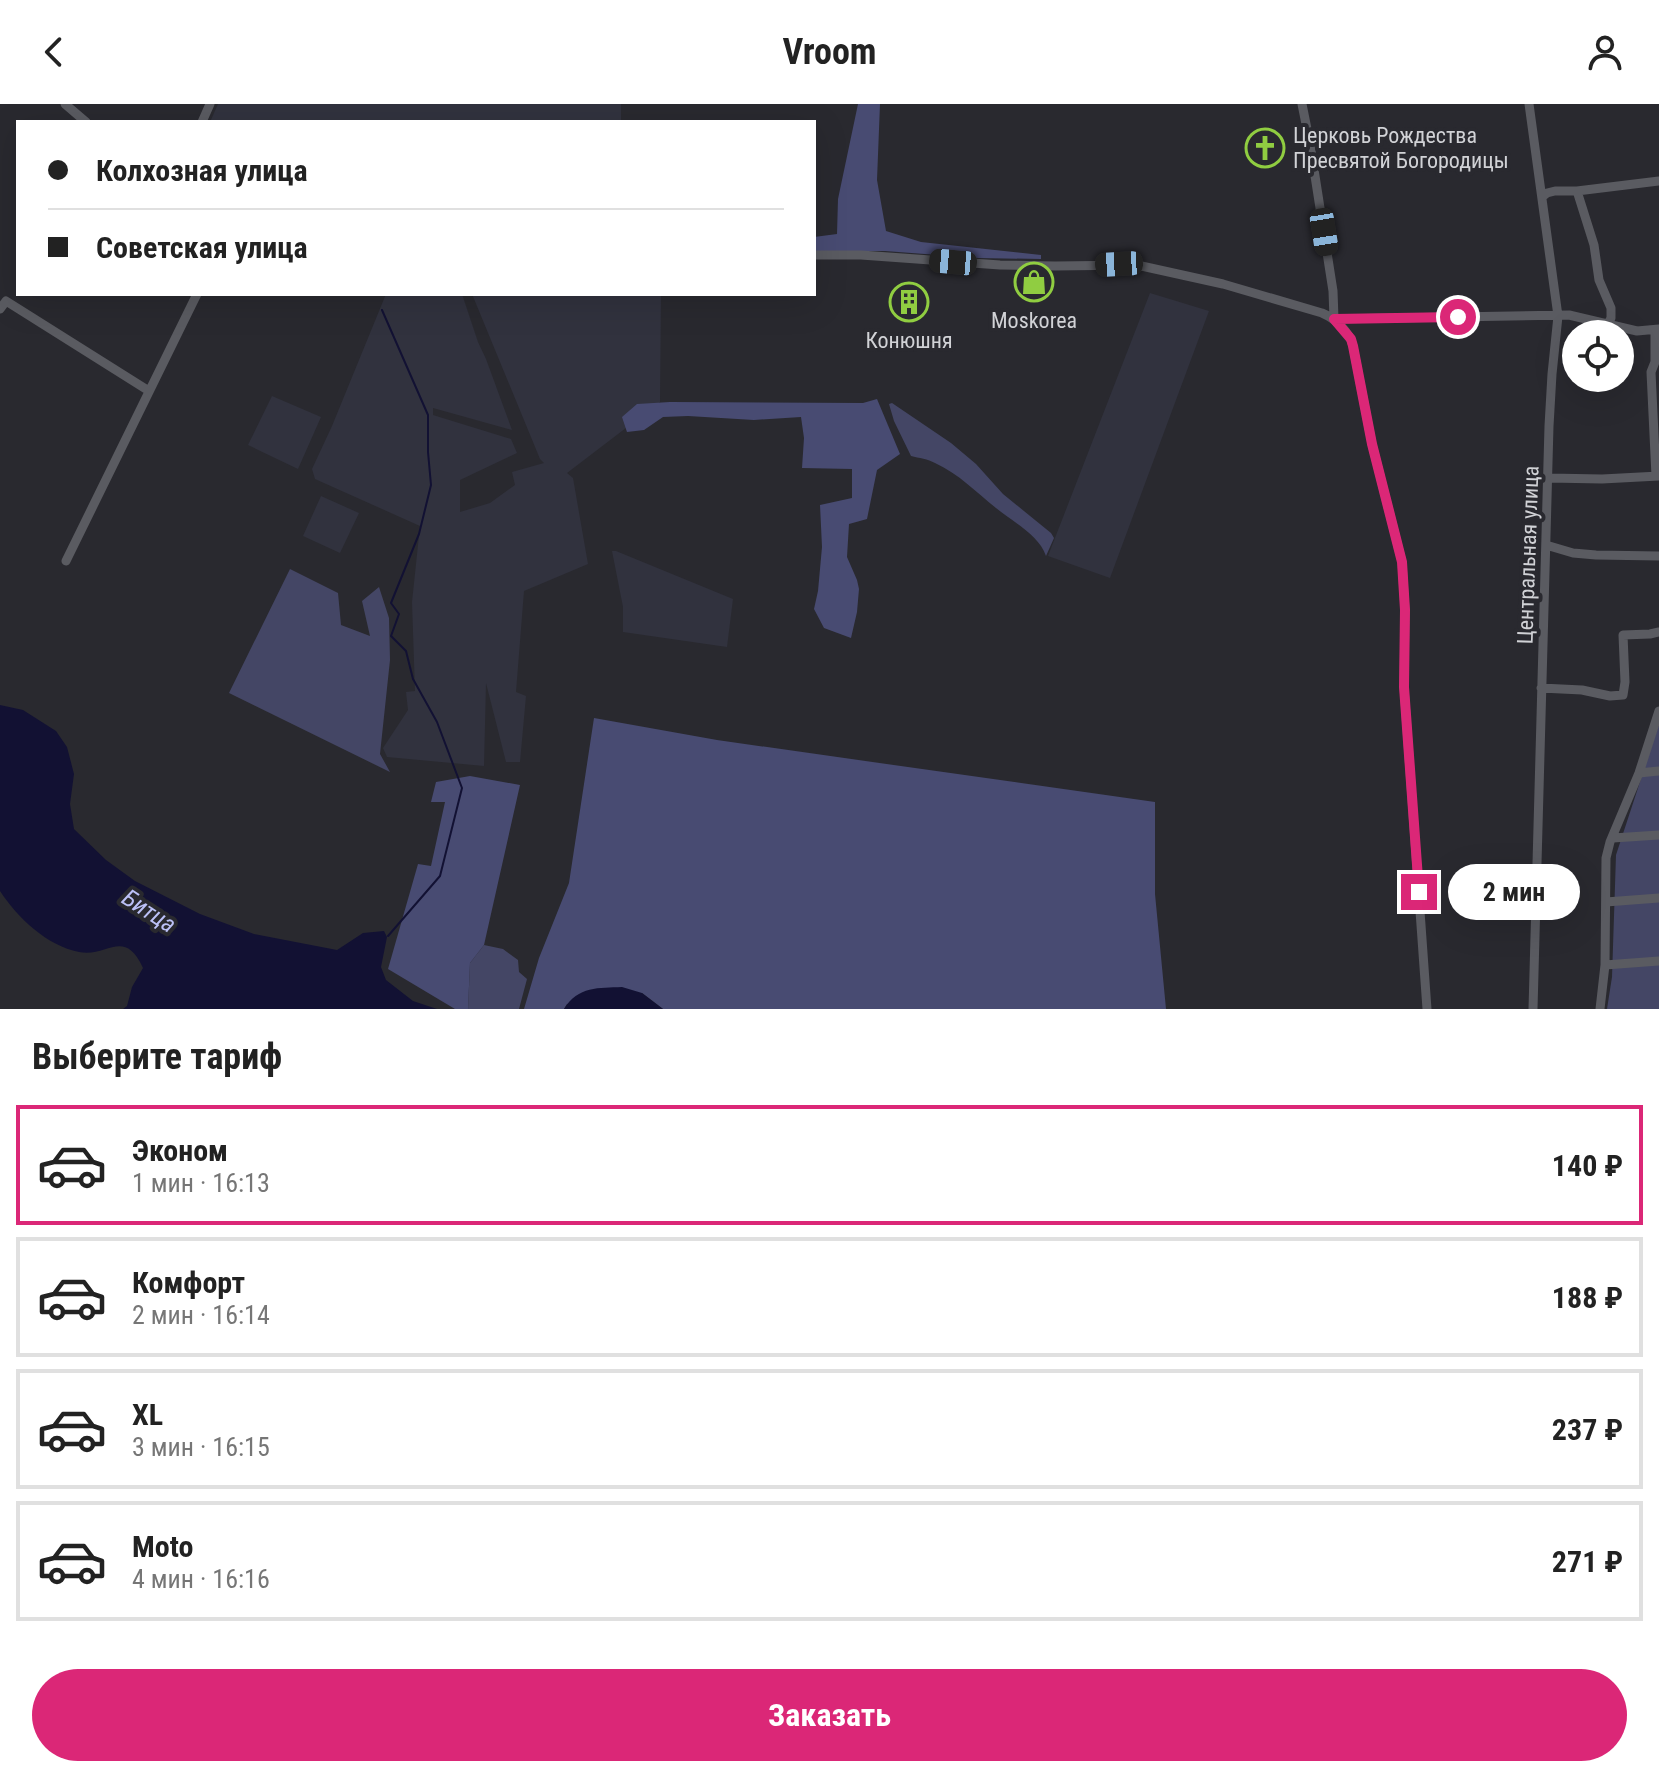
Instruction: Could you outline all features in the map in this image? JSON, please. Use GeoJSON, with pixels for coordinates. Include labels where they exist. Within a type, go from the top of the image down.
{"type":"FeatureCollection","features":[{"type":"Feature","properties":{"kind":"street"},"geometry":{"type":"LineString","coordinates":[[65,104],[84,120]]}},
{"type":"Feature","properties":{"kind":"street"},"geometry":{"type":"LineString","coordinates":[[1302,104],[1333,291],[1334,319]]}},
{"type":"Feature","properties":{"kind":"street","name":"Центральная улица"},"geometry":{"type":"LineString","coordinates":[[1529,104],[1558,316],[1552,374],[1533,1009]]}},
{"type":"Feature","properties":{"kind":"street"},"geometry":{"type":"LineString","coordinates":[[1542,197],[1555,191],[1659,181]]}},
{"type":"Feature","properties":{"kind":"street"},"geometry":{"type":"LineString","coordinates":[[1577,191],[1594,245],[1599,280],[1611,308],[1610,320]]}},
{"type":"Feature","properties":{"kind":"street"},"geometry":{"type":"LineString","coordinates":[[816,255],[861,255],[983,264],[1137,265],[1223,284],[1322,313],[1334,319],[1351,339],[1372,444],[1402,562],[1404,687],[1427,1009]]}},
{"type":"Feature","properties":{"kind":"street"},"geometry":{"type":"LineString","coordinates":[[66,561],[196,296]]}},
{"type":"Feature","properties":{"kind":"street"},"geometry":{"type":"LineString","coordinates":[[0,309],[6,301],[149,391]]}},
{"type":"Feature","properties":{"kind":"street"},"geometry":{"type":"LineString","coordinates":[[1334,319],[1569,315],[1591,320]]}},
{"type":"Feature","properties":{"kind":"street"},"geometry":{"type":"LineString","coordinates":[[1549,478],[1658,476],[1651,372],[1655,362],[1657,330],[1634,330]]}},
{"type":"Feature","properties":{"kind":"street"},"geometry":{"type":"LineString","coordinates":[[1546,545],[1573,553],[1659,556]]}},
{"type":"Feature","properties":{"kind":"street"},"geometry":{"type":"LineString","coordinates":[[1541,688],[1623,695],[1623,635],[1659,632]]}},
{"type":"Feature","properties":{"kind":"street"},"geometry":{"type":"LineString","coordinates":[[1600,1009],[1605,965],[1606,858],[1659,711]]}},
{"type":"Feature","properties":{"kind":"street"},"geometry":{"type":"LineString","coordinates":[[1639,773],[1659,771]]}},
{"type":"Feature","properties":{"kind":"street"},"geometry":{"type":"LineString","coordinates":[[1613,838],[1659,835]]}},
{"type":"Feature","properties":{"kind":"street"},"geometry":{"type":"LineString","coordinates":[[1606,902],[1659,898]]}},
{"type":"Feature","properties":{"kind":"street"},"geometry":{"type":"LineString","coordinates":[[1605,965],[1659,961]]}},
{"type":"Feature","properties":{"kind":"shaded area"},"geometry":{"type":"Polygon","coordinates":[[[218,104],[621,104],[621,120],[211,120],[218,104]]]}},
{"type":"Feature","properties":{"kind":"shaded area"},"geometry":{"type":"Polygon","coordinates":[[[858,104],[880,104],[877,180],[886,231],[921,242],[1041,255],[1041,259],[885,251],[816,251],[816,237],[837,234],[838,199],[858,104]]]}},
{"type":"Feature","properties":{"kind":"shaded area"},"geometry":{"type":"Polygon","coordinates":[[[1150,293],[1209,311],[1110,578],[1048,556],[1150,293]]]}},
{"type":"Feature","properties":{"kind":"shaded area"},"geometry":{"type":"Polygon","coordinates":[[[385,296],[463,296],[512,430],[433,408],[433,415],[511,439],[517,453],[460,480],[460,512],[490,503],[515,485],[512,472],[544,463],[473,296],[661,296],[660,402],[567,473],[573,478],[588,564],[524,591],[516,692],[526,696],[520,762],[506,762],[486,683],[484,766],[387,757],[383,748],[408,710],[406,692],[415,691],[412,602],[420,526],[315,479],[312,469],[385,296]]]}},
{"type":"Feature","properties":{"kind":"shaded area"},"geometry":{"type":"Polygon","coordinates":[[[272,396],[321,417],[298,469],[248,445],[272,396]]]}},
{"type":"Feature","properties":{"kind":"shaded area"},"geometry":{"type":"Polygon","coordinates":[[[877,399],[900,454],[877,470],[867,519],[849,524],[847,557],[859,589],[851,638],[824,628],[814,609],[822,547],[820,505],[852,498],[852,469],[802,468],[804,438],[801,417],[754,420],[663,417],[644,430],[627,432],[622,417],[637,404],[863,403],[877,399]]]}},
{"type":"Feature","properties":{"kind":"shaded area"},"geometry":{"type":"Polygon","coordinates":[[[892,403],[951,443],[976,464],[1003,494],[1051,533],[1054,538],[1046,556],[1032,535],[960,478],[944,467],[911,456],[894,421],[889,404],[892,403]]]}},
{"type":"Feature","properties":{"kind":"shaded area"},"geometry":{"type":"Polygon","coordinates":[[[321,496],[359,513],[340,553],[303,536],[321,496]]]}},
{"type":"Feature","properties":{"kind":"shaded area"},"geometry":{"type":"Polygon","coordinates":[[[612,551],[733,599],[727,647],[623,632],[623,607],[612,551]]]}},
{"type":"Feature","properties":{"kind":"shaded area"},"geometry":{"type":"Polygon","coordinates":[[[290,569],[338,593],[341,625],[370,636],[362,601],[379,587],[389,618],[390,660],[380,754],[390,772],[229,693],[290,569]]]}},
{"type":"Feature","properties":{"kind":"shaded area"},"geometry":{"type":"Polygon","coordinates":[[[594,718],[717,740],[1155,802],[1155,894],[1166,1009],[663,1009],[642,993],[567,1004],[564,1009],[524,1009],[539,958],[569,883],[594,718]]]}},
{"type":"Feature","properties":{"kind":"shaded area"},"geometry":{"type":"Polygon","coordinates":[[[1659,724],[1659,1009],[1607,1009],[1612,977],[1616,855],[1659,724]]]}},
{"type":"Feature","properties":{"kind":"shaded area"},"geometry":{"type":"Polygon","coordinates":[[[470,776],[520,785],[484,945],[470,963],[468,1009],[455,1009],[388,969],[418,864],[431,866],[445,802],[431,802],[436,782],[470,776]]]}},
{"type":"Feature","properties":{"kind":"shaded area"},"geometry":{"type":"Polygon","coordinates":[[[484,945],[503,949],[518,960],[519,972],[527,979],[519,1009],[468,1009],[470,963],[484,945]]]}},
{"type":"Feature","properties":{"kind":"water","name":"Битца"},"geometry":{"type":"Polygon","coordinates":[[[0,705],[23,710],[56,731],[67,747],[74,774],[70,804],[74,829],[106,860],[135,881],[200,914],[254,934],[337,950],[363,933],[384,931],[387,937],[381,967],[386,980],[413,1001],[437,1009],[123,1009],[143,968],[129,949],[114,947],[89,953],[67,949],[44,937],[24,920],[0,891],[0,705]]]}},
{"type":"Feature","properties":{"kind":"water"},"geometry":{"type":"Polygon","coordinates":[[[622,987],[642,993],[663,1009],[564,1009],[582,992],[622,987]]]}},
{"type":"Feature","properties":{"kind":"waterway"},"geometry":{"type":"LineString","coordinates":[[382,310],[428,415],[431,485],[419,534],[391,603],[399,614],[391,636],[406,651],[413,679],[437,722],[462,788],[440,876],[388,936]]}},
{"type":"Feature","properties":{"kind":"place","name":"Церковь Рождества Пресвятой Богородицы"},"geometry":{"type":"Point","coordinates":[1265,148]}},
{"type":"Feature","properties":{"kind":"place","name":"Moskorea"},"geometry":{"type":"Point","coordinates":[1034,282]}},
{"type":"Feature","properties":{"kind":"place","name":"Конюшня"},"geometry":{"type":"Point","coordinates":[909,302]}},
{"type":"Feature","properties":{"kind":"route"},"geometry":{"type":"LineString","coordinates":[[1419,892],[1404,687],[1402,562],[1372,444],[1353,346],[1334,319],[1458,317]]}}]}
